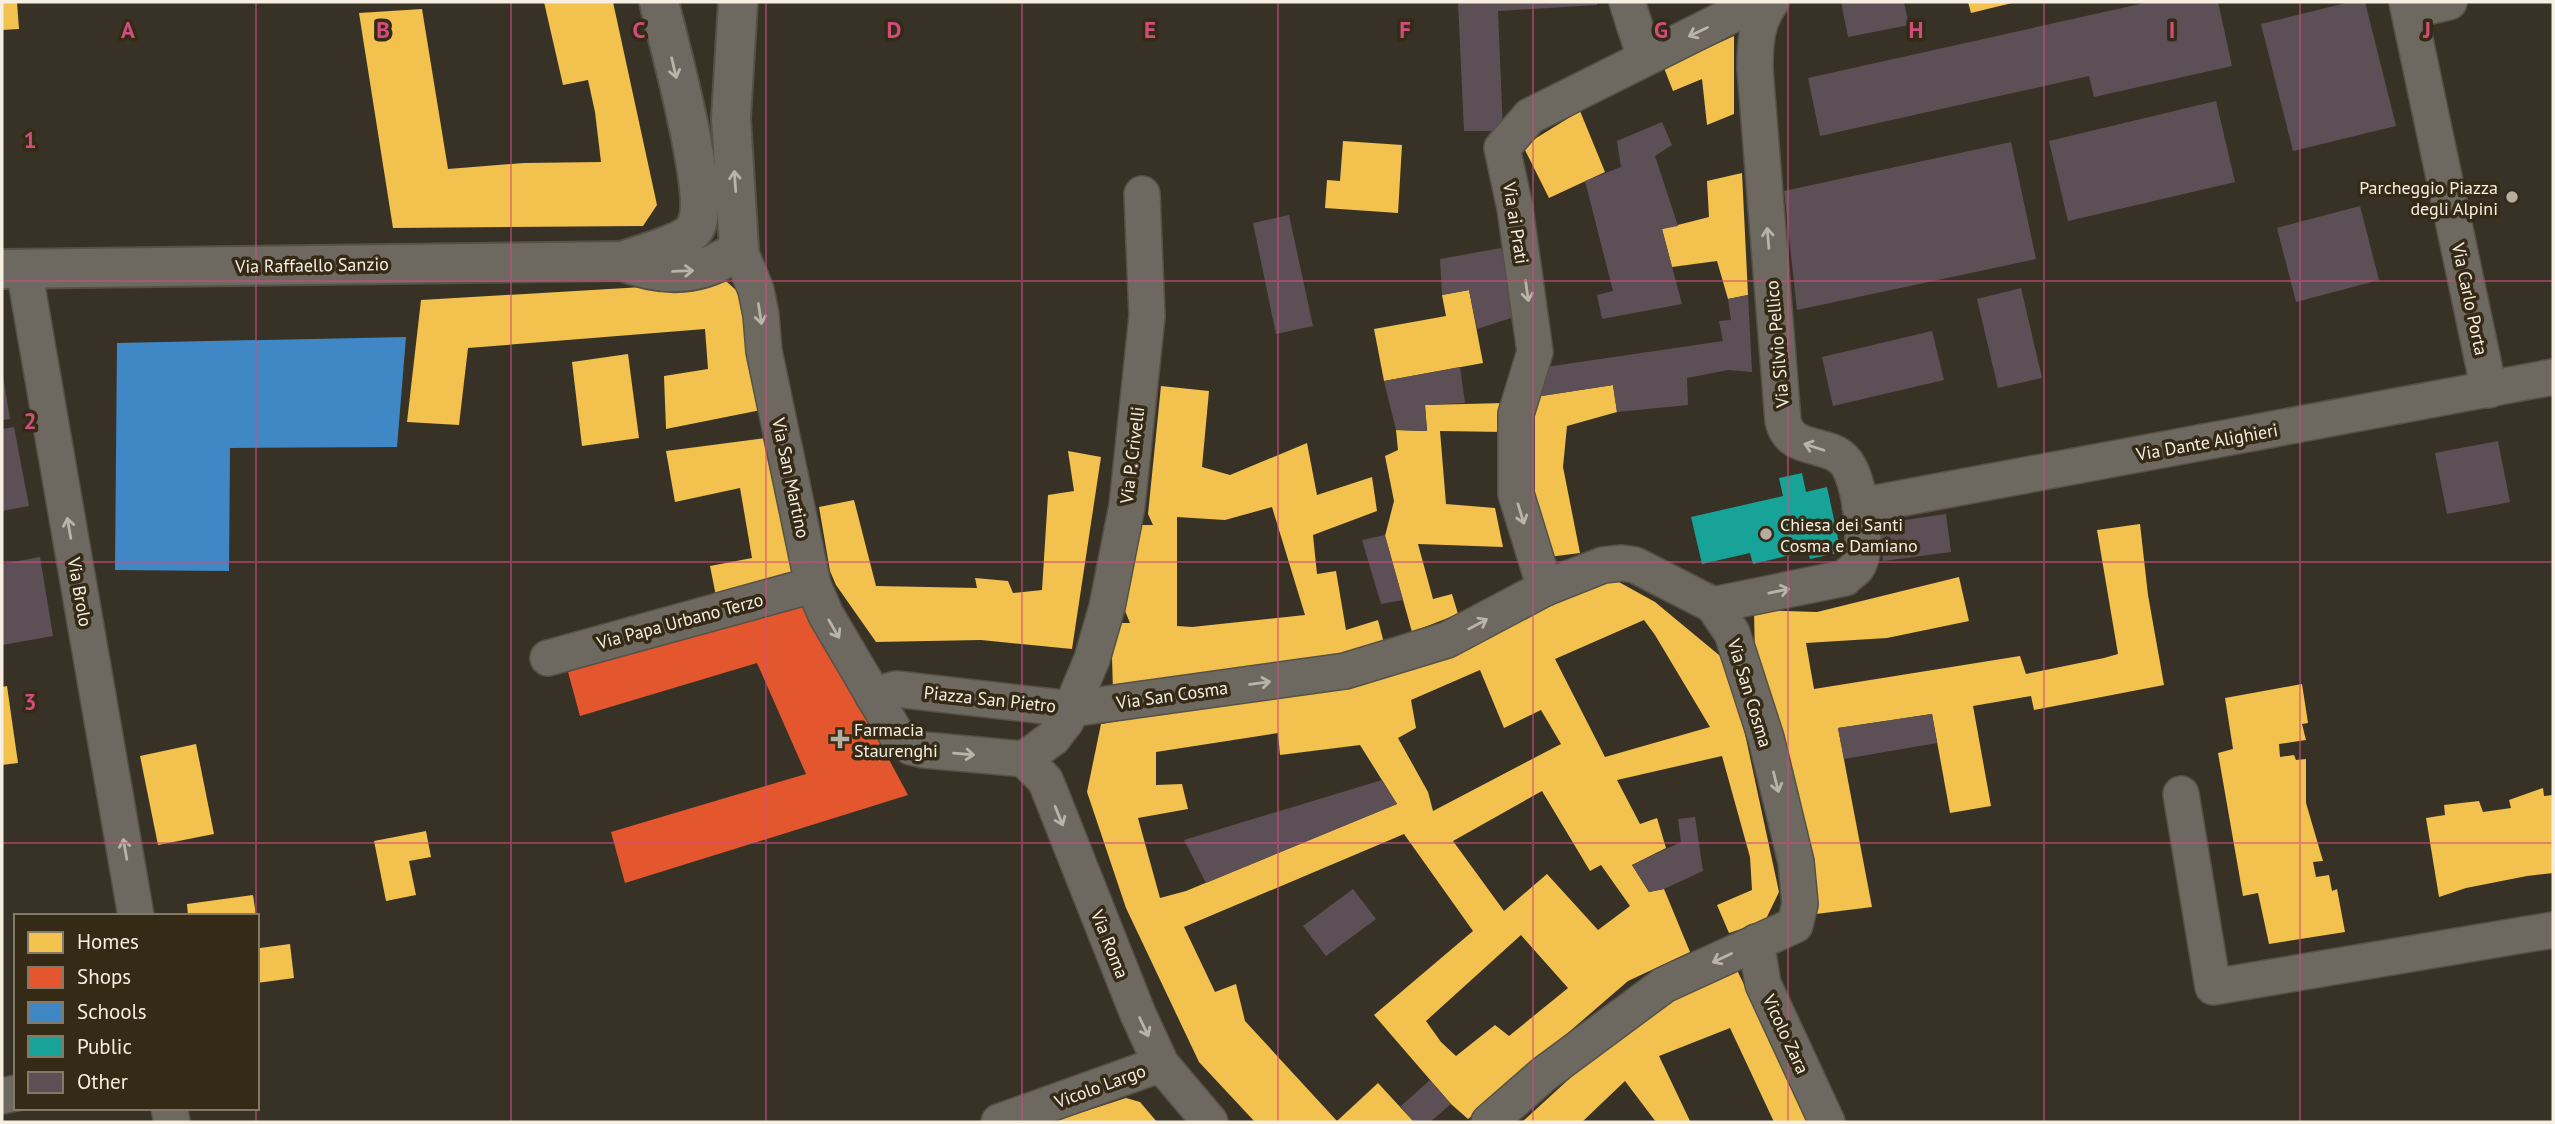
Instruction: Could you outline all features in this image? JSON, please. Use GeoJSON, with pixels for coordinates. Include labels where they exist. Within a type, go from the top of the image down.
{"type":"FeatureCollection","features":[{"type":"Feature","properties":{"kind":"street","name":"Via San Martino"},"geometry":{"type":"LineString","coordinates":[[622,261],[685,237],[695,228],[699,216],[699,185],[659,2]]}},
{"type":"Feature","properties":{"kind":"street","name":"Via San Martino"},"geometry":{"type":"LineString","coordinates":[[738,2],[731,118],[739,249]]}},
{"type":"Feature","properties":{"kind":"street"},"geometry":{"type":"LineString","coordinates":[[1627,2],[1645,58]]}},
{"type":"Feature","properties":{"kind":"street"},"geometry":{"type":"LineString","coordinates":[[2408,6],[2449,2]]}},
{"type":"Feature","properties":{"kind":"street","name":"Via Carlo Porta"},"geometry":{"type":"LineString","coordinates":[[2408,6],[2489,390]]}},
{"type":"Feature","properties":{"kind":"street","name":"Via ai Prati"},"geometry":{"type":"LineString","coordinates":[[1545,588],[1516,494],[1516,414],[1535,352],[1515,208],[1502,148],[1531,116],[1734,14],[1767,8]]}},
{"type":"Feature","properties":{"kind":"street","name":"Via Silvio Pellico"},"geometry":{"type":"LineString","coordinates":[[1713,605],[1845,578],[1858,566],[1863,540],[1860,506],[1850,468],[1843,459],[1791,438],[1783,421],[1755,69],[1755,41],[1767,8]]}},
{"type":"Feature","properties":{"kind":"street","name":"Via San Martino"},"geometry":{"type":"LineString","coordinates":[[699,185],[739,249],[756,290],[764,351],[813,585],[826,615],[873,696]]}},
{"type":"Feature","properties":{"kind":"street","name":"Via P. Crivelli"},"geometry":{"type":"LineString","coordinates":[[1071,709],[1092,659],[1099,634],[1127,506],[1147,316],[1142,194]]}},
{"type":"Feature","properties":{"kind":"street"},"geometry":{"type":"LineString","coordinates":[[622,261],[659,272],[694,271],[721,262],[739,249]]}},
{"type":"Feature","properties":{"kind":"street","name":"Via Raffaello Sanzio"},"geometry":{"type":"LineString","coordinates":[[13,269],[622,261]]}},
{"type":"Feature","properties":{"kind":"street","name":"Via Brolo"},"geometry":{"type":"LineString","coordinates":[[13,269],[136,914]]}},
{"type":"Feature","properties":{"kind":"street","name":"Via Dante Alighieri"},"geometry":{"type":"LineString","coordinates":[[1860,506],[2553,377]]}},
{"type":"Feature","properties":{"kind":"street","name":"Via San Cosma"},"geometry":{"type":"LineString","coordinates":[[1071,709],[1345,671],[1447,640],[1545,588],[1603,565],[1635,565],[1713,605],[1732,632],[1766,738],[1796,862],[1800,904],[1795,925],[1664,985],[1545,1074],[1489,1122]]}},
{"type":"Feature","properties":{"kind":"street","name":"Via Papa Urbano Terzo"},"geometry":{"type":"LineString","coordinates":[[548,658],[813,585]]}},
{"type":"Feature","properties":{"kind":"street","name":"Piazza San Pietro"},"geometry":{"type":"LineString","coordinates":[[873,696],[896,689],[1071,709],[1060,730],[1024,759]]}},
{"type":"Feature","properties":{"kind":"street"},"geometry":{"type":"LineString","coordinates":[[873,696],[899,739],[911,747],[1024,759]]}},
{"type":"Feature","properties":{"kind":"street","name":"Via Roma"},"geometry":{"type":"LineString","coordinates":[[1024,759],[1045,780],[1138,1014],[1161,1064],[1210,1122]]}},
{"type":"Feature","properties":{"kind":"street"},"geometry":{"type":"LineString","coordinates":[[2181,794],[2213,987],[2553,930]]}},
{"type":"Feature","properties":{"kind":"street","name":"Vicolo Zara"},"geometry":{"type":"LineString","coordinates":[[1756,942],[1763,985],[1827,1122]]}},
{"type":"Feature","properties":{"kind":"street","name":"Vicolo Largo"},"geometry":{"type":"LineString","coordinates":[[999,1122],[1161,1064]]}},
{"type":"Feature","properties":{"kind":"building: Homes"},"geometry":{"type":"Polygon","coordinates":[[[2,2],[17,2],[19,29],[2,30],[2,2]]]}},
{"type":"Feature","properties":{"kind":"building: Homes"},"geometry":{"type":"Polygon","coordinates":[[[544,2],[613,2],[657,205],[643,226],[393,228],[359,13],[422,9],[448,169],[524,163],[601,162],[588,80],[563,85],[544,2]]]}},
{"type":"Feature","properties":{"kind":"building: Homes"},"geometry":{"type":"Polygon","coordinates":[[[1968,2],[2012,2],[2012,3],[1971,13],[1968,2]]]}},
{"type":"Feature","properties":{"kind":"building: Homes"},"geometry":{"type":"Polygon","coordinates":[[[1734,36],[1734,114],[1707,125],[1702,79],[1673,91],[1664,68],[1734,36]]]}},
{"type":"Feature","properties":{"kind":"building: Homes"},"geometry":{"type":"Polygon","coordinates":[[[1580,111],[1605,172],[1549,198],[1523,146],[1580,111]]]}},
{"type":"Feature","properties":{"kind":"building: Homes"},"geometry":{"type":"Polygon","coordinates":[[[1343,141],[1402,145],[1398,213],[1325,208],[1327,180],[1340,181],[1343,141]]]}},
{"type":"Feature","properties":{"kind":"building: Homes"},"geometry":{"type":"Polygon","coordinates":[[[1742,173],[1748,295],[1728,299],[1717,261],[1672,267],[1662,229],[1709,217],[1707,181],[1742,173]]]}},
{"type":"Feature","properties":{"kind":"building: Homes"},"geometry":{"type":"Polygon","coordinates":[[[727,282],[737,291],[761,410],[666,429],[664,376],[708,369],[705,329],[468,348],[459,425],[407,422],[421,300],[727,282]]]}},
{"type":"Feature","properties":{"kind":"building: Homes"},"geometry":{"type":"Polygon","coordinates":[[[1469,290],[1483,363],[1384,381],[1374,329],[1446,316],[1442,295],[1469,290]]]}},
{"type":"Feature","properties":{"kind":"building: Homes"},"geometry":{"type":"Polygon","coordinates":[[[628,354],[639,438],[582,446],[572,362],[628,354]]]}},
{"type":"Feature","properties":{"kind":"building: Homes"},"geometry":{"type":"Polygon","coordinates":[[[1613,385],[1617,412],[1567,426],[1563,467],[1580,553],[1541,558],[1520,486],[1535,397],[1613,385]]]}},
{"type":"Feature","properties":{"kind":"building: Homes"},"geometry":{"type":"Polygon","coordinates":[[[1161,386],[1209,391],[1202,467],[1230,475],[1307,443],[1317,495],[1372,477],[1377,511],[1313,535],[1317,574],[1336,571],[1346,630],[1378,620],[1385,647],[1113,691],[1111,623],[1130,623],[1125,611],[1129,525],[1153,525],[1148,514],[1161,386]],[[1272,507],[1225,520],[1177,517],[1177,626],[1192,627],[1305,615],[1272,507]]]}},
{"type":"Feature","properties":{"kind":"building: Homes"},"geometry":{"type":"Polygon","coordinates":[[[1505,403],[1505,432],[1440,431],[1446,504],[1495,508],[1503,547],[1418,544],[1433,599],[1452,594],[1458,614],[1412,632],[1385,536],[1394,501],[1385,456],[1398,450],[1396,430],[1427,431],[1425,405],[1505,403]]]}},
{"type":"Feature","properties":{"kind":"building: Homes"},"geometry":{"type":"Polygon","coordinates":[[[766,438],[794,577],[716,596],[710,566],[752,558],[740,488],[675,502],[666,451],[766,438]]]}},
{"type":"Feature","properties":{"kind":"building: Homes"},"geometry":{"type":"Polygon","coordinates":[[[1068,451],[1101,457],[1072,649],[981,640],[876,642],[836,585],[830,571],[819,507],[854,500],[876,586],[977,588],[975,578],[1008,581],[1013,593],[1042,590],[1048,495],[1074,491],[1068,451]]]}},
{"type":"Feature","properties":{"kind":"building: Homes"},"geometry":{"type":"Polygon","coordinates":[[[2140,524],[2148,595],[2164,685],[2034,710],[2031,696],[1973,706],[1991,806],[1950,813],[1932,714],[1838,728],[1872,907],[1816,914],[1779,742],[1755,658],[1754,610],[1817,612],[1959,577],[1969,621],[1887,638],[1806,643],[1814,689],[2020,656],[2026,674],[2104,658],[2118,654],[2097,530],[2140,524]]]}},
{"type":"Feature","properties":{"kind":"building: Homes"},"geometry":{"type":"Polygon","coordinates":[[[1593,579],[1617,581],[1655,602],[1725,660],[1742,720],[1779,892],[1765,921],[1729,933],[1717,905],[1752,890],[1750,857],[1722,756],[1617,780],[1640,824],[1657,818],[1666,848],[1632,865],[1649,892],[1664,889],[1690,952],[1628,981],[1468,1119],[1451,1104],[1374,1015],[1473,931],[1404,834],[1184,927],[1215,992],[1236,984],[1245,1021],[1337,1121],[1378,1083],[1414,1122],[1255,1122],[1199,1062],[1126,908],[1087,792],[1101,724],[1273,695],[1593,579]],[[1644,620],[1555,659],[1605,757],[1710,727],[1644,620]],[[1480,670],[1411,700],[1416,728],[1398,738],[1428,792],[1433,811],[1561,744],[1541,710],[1504,728],[1480,670]],[[1278,733],[1156,752],[1156,785],[1182,784],[1188,809],[1138,818],[1160,898],[1186,891],[1397,804],[1360,745],[1280,755],[1278,733]],[[1542,791],[1453,841],[1504,911],[1547,874],[1598,930],[1630,906],[1601,865],[1590,871],[1542,791]],[[1521,935],[1426,1021],[1441,1042],[1456,1056],[1495,1025],[1509,1036],[1568,988],[1521,935]]]}},
{"type":"Feature","properties":{"kind":"building: Homes"},"geometry":{"type":"Polygon","coordinates":[[[2302,684],[2308,723],[2302,724],[2306,740],[2279,744],[2280,757],[2294,755],[2296,760],[2306,759],[2306,803],[2323,861],[2313,862],[2316,877],[2329,875],[2332,891],[2337,889],[2345,932],[2269,944],[2258,893],[2243,896],[2218,753],[2233,749],[2225,698],[2302,684]]]}},
{"type":"Feature","properties":{"kind":"building: Homes"},"geometry":{"type":"Polygon","coordinates":[[[7,686],[18,763],[2,765],[2,687],[7,686]]]}},
{"type":"Feature","properties":{"kind":"building: Homes"},"geometry":{"type":"Polygon","coordinates":[[[196,744],[214,834],[158,845],[140,756],[196,744]]]}},
{"type":"Feature","properties":{"kind":"building: Homes"},"geometry":{"type":"Polygon","coordinates":[[[2543,788],[2544,796],[2553,795],[2553,873],[2466,888],[2439,897],[2426,818],[2445,815],[2444,805],[2479,801],[2483,812],[2511,808],[2509,800],[2543,788]]]}},
{"type":"Feature","properties":{"kind":"building: Homes"},"geometry":{"type":"Polygon","coordinates":[[[426,831],[431,857],[409,861],[416,895],[386,901],[374,841],[426,831]]]}},
{"type":"Feature","properties":{"kind":"building: Homes"},"geometry":{"type":"Polygon","coordinates":[[[253,895],[256,914],[188,914],[187,904],[253,895]]]}},
{"type":"Feature","properties":{"kind":"building: Homes"},"geometry":{"type":"Polygon","coordinates":[[[290,944],[294,978],[259,983],[259,945],[260,948],[290,944]]]}},
{"type":"Feature","properties":{"kind":"building: Homes"},"geometry":{"type":"Polygon","coordinates":[[[1737,970],[1810,1122],[1774,1122],[1730,1028],[1659,1056],[1690,1121],[1656,1122],[1625,1081],[1582,1122],[1522,1122],[1603,1048],[1677,999],[1737,970]]]}},
{"type":"Feature","properties":{"kind":"building: Homes"},"geometry":{"type":"Polygon","coordinates":[[[1126,1098],[1140,1102],[1157,1122],[1052,1122],[1126,1098]]]}},
{"type":"Feature","properties":{"kind":"building: Shops"},"geometry":{"type":"Polygon","coordinates":[[[805,603],[908,795],[625,883],[611,832],[806,774],[757,663],[580,716],[568,672],[805,603]]]}},
{"type":"Feature","properties":{"kind":"building: Schools"},"geometry":{"type":"Polygon","coordinates":[[[406,337],[397,447],[230,448],[229,571],[115,570],[117,343],[406,337]]]}},
{"type":"Feature","properties":{"kind":"building: Public","name":"Chiesa dei Santi Cosma e Damiano"},"geometry":{"type":"Polygon","coordinates":[[[1802,473],[1806,492],[1827,487],[1841,552],[1810,559],[1808,551],[1753,564],[1750,553],[1702,564],[1691,517],[1783,496],[1779,478],[1802,473]]]}},
{"type":"Feature","properties":{"kind":"building: Other"},"geometry":{"type":"Polygon","coordinates":[[[1458,2],[1597,2],[1597,5],[1498,11],[1503,131],[1464,131],[1458,2]]]}},
{"type":"Feature","properties":{"kind":"building: Other"},"geometry":{"type":"Polygon","coordinates":[[[1841,2],[1904,2],[1909,25],[1848,37],[1841,2]]]}},
{"type":"Feature","properties":{"kind":"building: Other"},"geometry":{"type":"Polygon","coordinates":[[[2149,2],[2218,2],[2232,66],[2094,97],[2089,76],[1820,136],[1808,78],[2149,2]]]}},
{"type":"Feature","properties":{"kind":"building: Other"},"geometry":{"type":"Polygon","coordinates":[[[2350,2],[2365,2],[2396,126],[2293,151],[2261,24],[2350,2]]]}},
{"type":"Feature","properties":{"kind":"building: Other"},"geometry":{"type":"Polygon","coordinates":[[[2216,101],[2235,182],[2068,221],[2049,141],[2216,101]]]}},
{"type":"Feature","properties":{"kind":"building: Other"},"geometry":{"type":"Polygon","coordinates":[[[1662,122],[1672,145],[1655,156],[1678,226],[1662,229],[1682,304],[1602,319],[1597,295],[1613,291],[1585,181],[1621,167],[1617,141],[1662,122]]]}},
{"type":"Feature","properties":{"kind":"building: Other"},"geometry":{"type":"Polygon","coordinates":[[[2011,142],[2036,259],[1797,310],[1784,191],[2011,142]]]}},
{"type":"Feature","properties":{"kind":"building: Other"},"geometry":{"type":"Polygon","coordinates":[[[2360,206],[2379,280],[2296,302],[2277,228],[2360,206]]]}},
{"type":"Feature","properties":{"kind":"building: Other"},"geometry":{"type":"Polygon","coordinates":[[[1289,215],[1313,326],[1276,334],[1253,223],[1289,215]]]}},
{"type":"Feature","properties":{"kind":"building: Other"},"geometry":{"type":"Polygon","coordinates":[[[1501,248],[1517,316],[1477,329],[1469,290],[1442,295],[1440,259],[1501,248]]]}},
{"type":"Feature","properties":{"kind":"building: Other"},"geometry":{"type":"Polygon","coordinates":[[[2021,288],[2042,378],[1998,388],[1977,299],[2021,288]]]}},
{"type":"Feature","properties":{"kind":"building: Other"},"geometry":{"type":"Polygon","coordinates":[[[1748,295],[1752,372],[1728,370],[1687,378],[1688,405],[1617,412],[1613,385],[1535,397],[1539,368],[1723,341],[1719,321],[1731,320],[1728,299],[1748,295]]]}},
{"type":"Feature","properties":{"kind":"building: Other"},"geometry":{"type":"Polygon","coordinates":[[[1932,331],[1944,380],[1833,406],[1822,357],[1932,331]]]}},
{"type":"Feature","properties":{"kind":"building: Other"},"geometry":{"type":"Polygon","coordinates":[[[1460,367],[1465,403],[1425,405],[1427,431],[1396,430],[1384,381],[1460,367]]]}},
{"type":"Feature","properties":{"kind":"building: Other"},"geometry":{"type":"Polygon","coordinates":[[[2,370],[10,419],[2,420],[2,370]]]}},
{"type":"Feature","properties":{"kind":"building: Other"},"geometry":{"type":"Polygon","coordinates":[[[14,427],[29,506],[2,511],[2,429],[14,427]]]}},
{"type":"Feature","properties":{"kind":"building: Other"},"geometry":{"type":"Polygon","coordinates":[[[2498,441],[2510,502],[2447,514],[2435,453],[2498,441]]]}},
{"type":"Feature","properties":{"kind":"building: Other"},"geometry":{"type":"Polygon","coordinates":[[[1946,514],[1951,552],[1883,561],[1878,524],[1946,514]]]}},
{"type":"Feature","properties":{"kind":"building: Other"},"geometry":{"type":"Polygon","coordinates":[[[1385,535],[1403,600],[1381,604],[1362,540],[1385,535]]]}},
{"type":"Feature","properties":{"kind":"building: Other"},"geometry":{"type":"Polygon","coordinates":[[[40,557],[53,636],[2,645],[2,564],[40,557]]]}},
{"type":"Feature","properties":{"kind":"building: Other"},"geometry":{"type":"Polygon","coordinates":[[[1932,714],[1937,743],[1844,759],[1838,728],[1932,714]]]}},
{"type":"Feature","properties":{"kind":"building: Other"},"geometry":{"type":"Polygon","coordinates":[[[1382,780],[1397,804],[1206,883],[1184,840],[1382,780]]]}},
{"type":"Feature","properties":{"kind":"building: Other"},"geometry":{"type":"Polygon","coordinates":[[[1695,817],[1703,871],[1664,889],[1649,892],[1632,865],[1681,842],[1678,819],[1695,817]]]}},
{"type":"Feature","properties":{"kind":"building: Other"},"geometry":{"type":"Polygon","coordinates":[[[1353,889],[1376,919],[1326,956],[1303,926],[1353,889]]]}},
{"type":"Feature","properties":{"kind":"building: Other"},"geometry":{"type":"Polygon","coordinates":[[[1430,1080],[1451,1104],[1430,1122],[1414,1122],[1400,1107],[1430,1080]]]}},
{"type":"Feature","properties":{"kind":"place","name":"Parcheggio Piazza degli Alpini"},"geometry":{"type":"Point","coordinates":[2512,197]}},
{"type":"Feature","properties":{"kind":"place","name":"Chiesa dei Santi Cosma e Damiano"},"geometry":{"type":"Point","coordinates":[1766,534]}},
{"type":"Feature","properties":{"kind":"place","name":"Farmacia Staurenghi"},"geometry":{"type":"Point","coordinates":[840,739]}}]}
